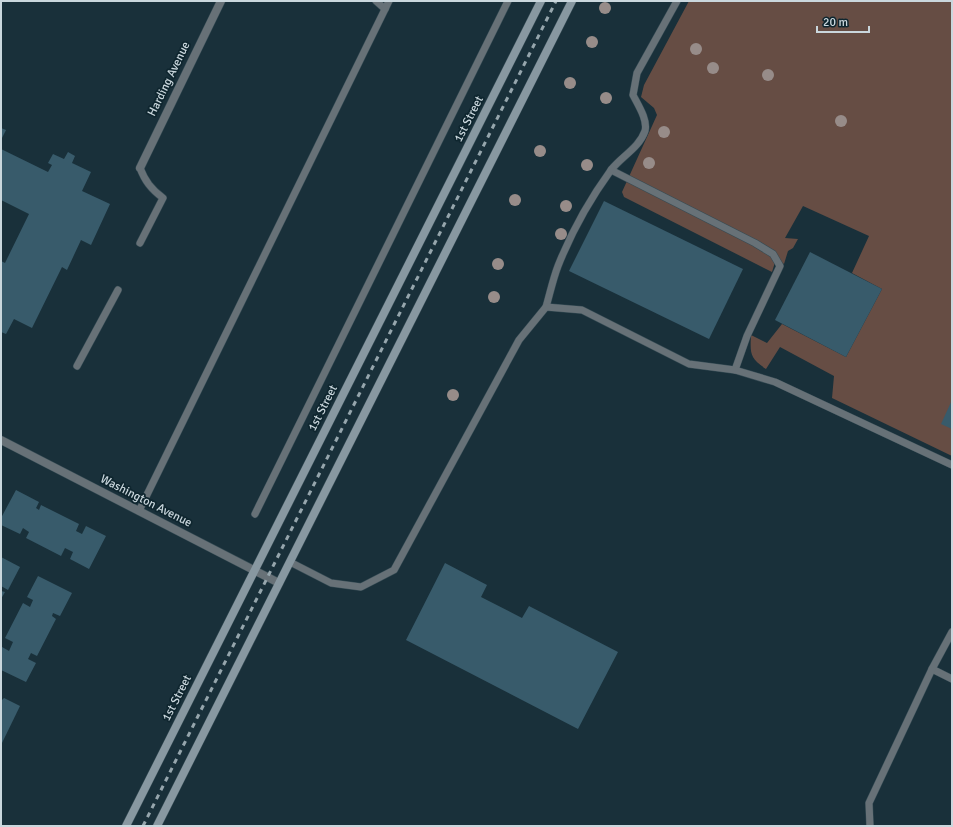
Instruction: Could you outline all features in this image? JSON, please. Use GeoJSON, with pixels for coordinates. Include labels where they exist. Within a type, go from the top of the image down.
{"type":"FeatureCollection","features":[{"type":"Feature","properties":{"kind":"main road","name":"1st Street"},"geometry":{"type":"LineString","coordinates":[[126,826],[541,1]]}},
{"type":"Feature","properties":{"kind":"main road"},"geometry":{"type":"LineString","coordinates":[[157,826],[572,1]]}},
{"type":"Feature","properties":{"kind":"street","name":"Harding Avenue"},"geometry":{"type":"LineString","coordinates":[[140,168],[220,1]]}},
{"type":"Feature","properties":{"kind":"street","name":"Washington Avenue"},"geometry":{"type":"LineString","coordinates":[[1,441],[279,583]]}},
{"type":"Feature","properties":{"kind":"lane"},"geometry":{"type":"LineString","coordinates":[[376,1],[385,9]]}},
{"type":"Feature","properties":{"kind":"lane"},"geometry":{"type":"LineString","coordinates":[[139,511],[389,1]]}},
{"type":"Feature","properties":{"kind":"lane"},"geometry":{"type":"LineString","coordinates":[[255,514],[508,1]]}},
{"type":"Feature","properties":{"kind":"lane"},"geometry":{"type":"LineString","coordinates":[[290,562],[331,583],[361,586],[394,570],[519,340],[546,306],[557,267],[569,240],[611,170],[621,158],[637,146],[645,130],[642,113],[632,95],[637,73],[677,1]]}},
{"type":"Feature","properties":{"kind":"lane"},"geometry":{"type":"LineString","coordinates":[[140,168],[145,180],[152,190],[163,198],[140,243]]}},
{"type":"Feature","properties":{"kind":"lane"},"geometry":{"type":"LineString","coordinates":[[611,170],[755,242],[773,254],[780,266],[747,336],[734,370]]}},
{"type":"Feature","properties":{"kind":"lane"},"geometry":{"type":"LineString","coordinates":[[77,366],[118,290]]}},
{"type":"Feature","properties":{"kind":"lane"},"geometry":{"type":"LineString","coordinates":[[546,306],[582,310],[688,364],[734,370],[775,382],[952,466]]}},
{"type":"Feature","properties":{"kind":"lane"},"geometry":{"type":"LineString","coordinates":[[870,826],[869,803],[932,669],[952,632]]}},
{"type":"Feature","properties":{"kind":"lane"},"geometry":{"type":"LineString","coordinates":[[932,669],[952,679]]}},
{"type":"Feature","properties":{"kind":"shaded area"},"geometry":{"type":"Polygon","coordinates":[[[689,1],[952,1],[952,456],[832,398],[834,376],[780,347],[766,369],[757,362],[752,355],[751,335],[767,343],[782,324],[846,357],[882,289],[852,273],[869,236],[803,206],[785,238],[798,239],[793,248],[788,251],[784,264],[776,259],[772,272],[624,197],[622,192],[657,115],[654,108],[641,97],[644,85],[689,1]]]}},
{"type":"Feature","properties":{"kind":"building"},"geometry":{"type":"Polygon","coordinates":[[[1,128],[6,130],[1,140],[1,128]]]}},
{"type":"Feature","properties":{"kind":"building"},"geometry":{"type":"Polygon","coordinates":[[[1,149],[48,172],[52,165],[48,163],[53,154],[64,159],[68,152],[75,156],[72,163],[91,172],[82,191],[110,204],[91,245],[81,240],[67,270],[62,267],[32,328],[14,319],[6,334],[1,332],[1,261],[5,263],[29,214],[1,200],[1,149]]]}},
{"type":"Feature","properties":{"kind":"building"},"geometry":{"type":"Polygon","coordinates":[[[604,201],[743,269],[709,339],[569,271],[604,201]]]}},
{"type":"Feature","properties":{"kind":"building"},"geometry":{"type":"Polygon","coordinates":[[[810,252],[882,289],[846,357],[775,320],[810,252]]]}},
{"type":"Feature","properties":{"kind":"building"},"geometry":{"type":"Polygon","coordinates":[[[952,400],[952,429],[941,424],[952,400]]]}},
{"type":"Feature","properties":{"kind":"building"},"geometry":{"type":"Polygon","coordinates":[[[16,490],[39,502],[36,508],[39,510],[41,505],[79,524],[76,531],[82,534],[86,526],[106,536],[89,569],[70,559],[73,552],[65,548],[61,556],[26,538],[29,532],[23,528],[20,534],[1,525],[1,518],[16,490]]]}},
{"type":"Feature","properties":{"kind":"building"},"geometry":{"type":"Polygon","coordinates":[[[1,557],[20,567],[8,590],[1,586],[1,557]]]}},
{"type":"Feature","properties":{"kind":"building"},"geometry":{"type":"Polygon","coordinates":[[[445,563],[487,585],[481,597],[522,618],[529,606],[618,652],[578,729],[406,640],[445,563]]]}},
{"type":"Feature","properties":{"kind":"building"},"geometry":{"type":"Polygon","coordinates":[[[38,576],[72,593],[60,616],[53,613],[52,616],[56,619],[37,656],[31,653],[28,659],[36,663],[26,682],[1,670],[1,650],[2,647],[9,651],[13,642],[5,638],[23,603],[30,607],[33,600],[27,597],[38,576]]]}},
{"type":"Feature","properties":{"kind":"building"},"geometry":{"type":"Polygon","coordinates":[[[1,591],[5,592],[1,599],[1,591]]]}},
{"type":"Feature","properties":{"kind":"building"},"geometry":{"type":"Polygon","coordinates":[[[4,698],[20,706],[1,745],[1,701],[4,698]]]}},
{"type":"Feature","properties":{"kind":"railway"},"geometry":{"type":"LineString","coordinates":[[143,826],[556,1]]}}]}
